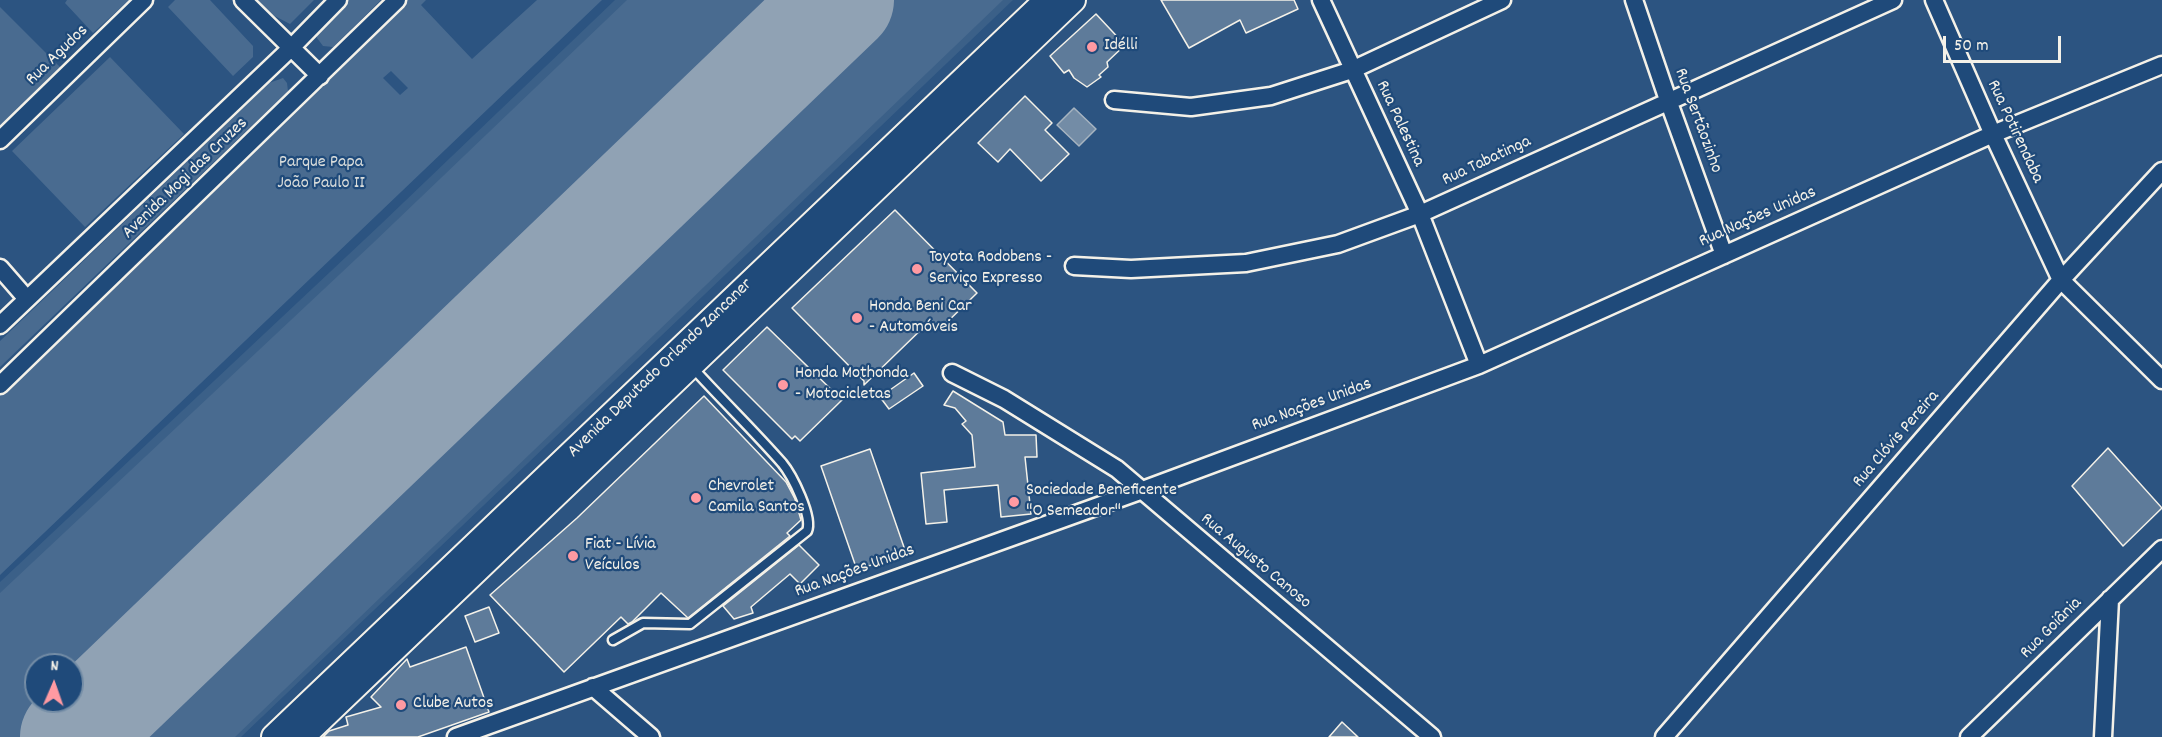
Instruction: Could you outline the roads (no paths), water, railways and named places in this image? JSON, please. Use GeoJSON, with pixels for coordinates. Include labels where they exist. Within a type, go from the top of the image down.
{"type":"FeatureCollection","features":[{"type":"Feature","properties":{"kind":"main road","name":"Avenida Deputado Orlando Zancaner"},"geometry":{"type":"LineString","coordinates":[[274,737],[1047,0]]}},
{"type":"Feature","properties":{"kind":"main road","name":"Avenida Deputado Orlando Zancaner"},"geometry":{"type":"LineString","coordinates":[[302,737],[1073,0]]}},
{"type":"Feature","properties":{"kind":"street","name":"Rua Agudos"},"geometry":{"type":"LineString","coordinates":[[0,140],[144,0]]}},
{"type":"Feature","properties":{"kind":"street"},"geometry":{"type":"LineString","coordinates":[[243,0],[320,76]]}},
{"type":"Feature","properties":{"kind":"street","name":"Avenida Mogi das Cruzes"},"geometry":{"type":"LineString","coordinates":[[0,325],[291,48],[338,0]]}},
{"type":"Feature","properties":{"kind":"street","name":"Avenida Mogi das Cruzes"},"geometry":{"type":"LineString","coordinates":[[0,385],[398,0]]}},
{"type":"Feature","properties":{"kind":"street","name":"Rua Palestina"},"geometry":{"type":"LineString","coordinates":[[1321,0],[1420,214],[1479,365]]}},
{"type":"Feature","properties":{"kind":"street"},"geometry":{"type":"LineString","coordinates":[[1114,100],[1191,107],[1271,96],[1352,70],[1502,0]]}},
{"type":"Feature","properties":{"kind":"street","name":"Rua Sertãozinho"},"geometry":{"type":"LineString","coordinates":[[1634,0],[1724,255]]}},
{"type":"Feature","properties":{"kind":"street","name":"Rua Tabatinga"},"geometry":{"type":"LineString","coordinates":[[1074,266],[1131,269],[1246,263],[1338,244],[1420,214],[1893,0]]}},
{"type":"Feature","properties":{"kind":"street","name":"Rua Potirendaba"},"geometry":{"type":"LineString","coordinates":[[1934,0],[2061,280]]}},
{"type":"Feature","properties":{"kind":"street","name":"Rua Nações Unidas"},"geometry":{"type":"LineString","coordinates":[[456,737],[1140,491],[1479,365],[1993,134],[2162,64]]}},
{"type":"Feature","properties":{"kind":"street","name":"Rua Clóvis Pereira"},"geometry":{"type":"LineString","coordinates":[[1664,737],[2061,280],[2162,171]]}},
{"type":"Feature","properties":{"kind":"street"},"geometry":{"type":"LineString","coordinates":[[0,268],[27,299]]}},
{"type":"Feature","properties":{"kind":"street"},"geometry":{"type":"LineString","coordinates":[[2061,280],[2162,381]]}},
{"type":"Feature","properties":{"kind":"street","name":"Rua Augusto Canoso"},"geometry":{"type":"LineString","coordinates":[[952,373],[1004,399],[1117,469],[1140,491],[1432,737]]}},
{"type":"Feature","properties":{"kind":"street","name":"Rua Goiânia"},"geometry":{"type":"LineString","coordinates":[[1969,737],[2162,549]]}},
{"type":"Feature","properties":{"kind":"street"},"geometry":{"type":"LineString","coordinates":[[2103,737],[2110,599]]}},
{"type":"Feature","properties":{"kind":"street"},"geometry":{"type":"LineString","coordinates":[[594,687],[651,737]]}},
{"type":"Feature","properties":{"kind":"lane"},"geometry":{"type":"LineString","coordinates":[[613,640],[628,629],[643,623],[690,624],[807,531],[809,527],[808,517],[782,464],[691,365]]}},
{"type":"Feature","properties":{"kind":"place","name":"Idélli"},"geometry":{"type":"Point","coordinates":[1092,47]}},
{"type":"Feature","properties":{"kind":"place","name":"Toyota Rodobens - Serviço Expresso"},"geometry":{"type":"Point","coordinates":[917,269]}},
{"type":"Feature","properties":{"kind":"place","name":"Honda Beni Car - Automóveis"},"geometry":{"type":"Point","coordinates":[857,318]}},
{"type":"Feature","properties":{"kind":"place","name":"Honda Mothonda - Motocicletas"},"geometry":{"type":"Point","coordinates":[783,385]}},
{"type":"Feature","properties":{"kind":"place","name":"Chevrolet Camila Santos"},"geometry":{"type":"Point","coordinates":[696,498]}},
{"type":"Feature","properties":{"kind":"place","name":"Sociedade Beneficente \"O Semeador\""},"geometry":{"type":"Point","coordinates":[1014,502]}},
{"type":"Feature","properties":{"kind":"place","name":"Fiat - Lívia Veículos"},"geometry":{"type":"Point","coordinates":[573,556]}},
{"type":"Feature","properties":{"kind":"place","name":"Clube Autos"},"geometry":{"type":"Point","coordinates":[401,705]}},
{"type":"Feature","properties":{"kind":"park label","name":"Parque Papa João Paulo II"},"geometry":{"type":"Point","coordinates":[321,174]}}]}
